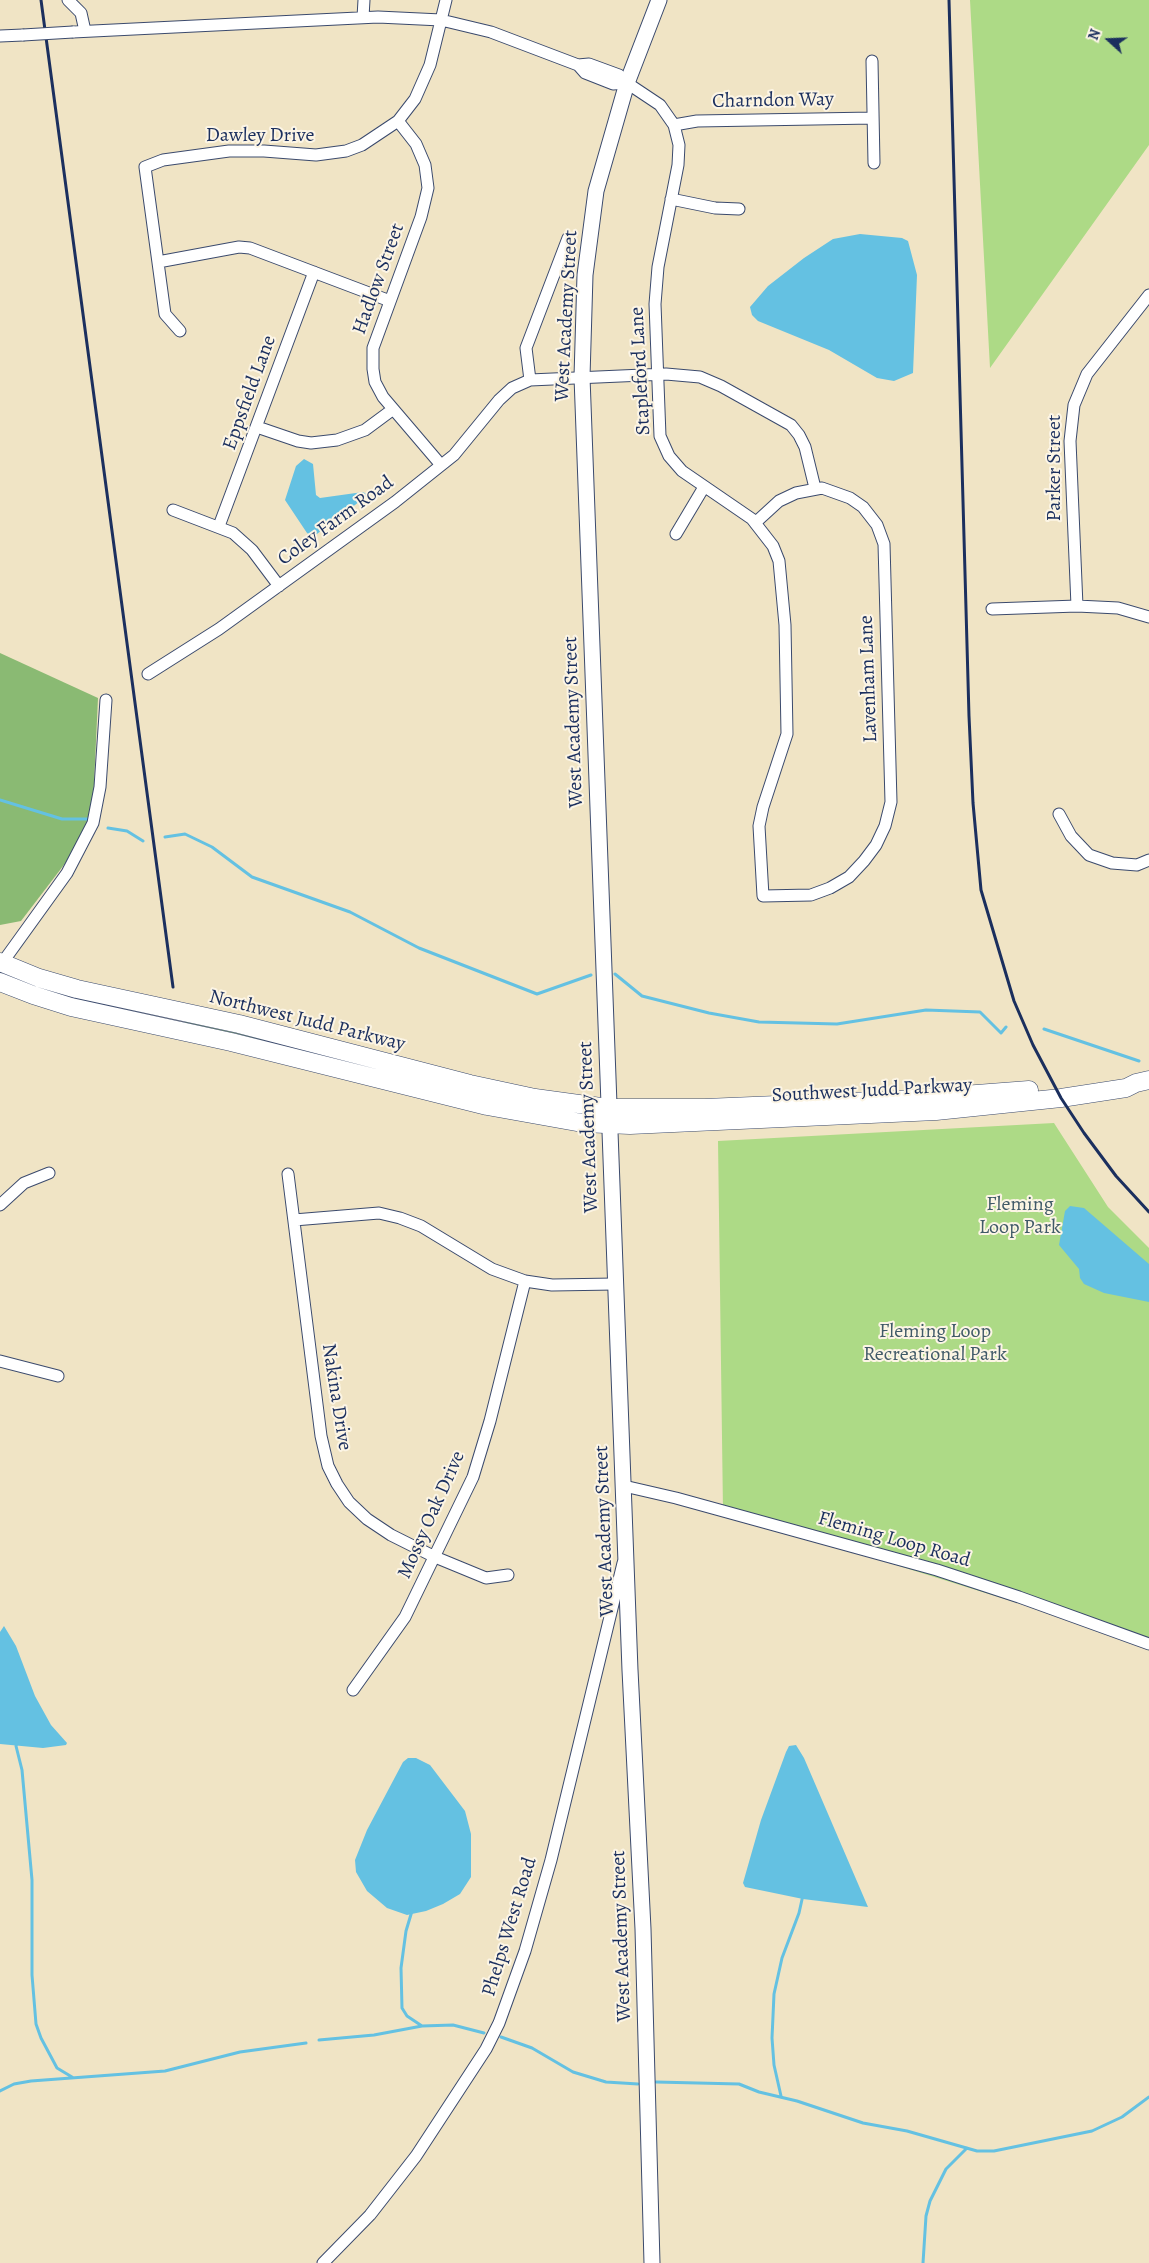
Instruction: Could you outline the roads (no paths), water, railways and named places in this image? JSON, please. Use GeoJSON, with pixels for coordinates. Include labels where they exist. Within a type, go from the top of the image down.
{"type":"FeatureCollection","features":[{"type":"Feature","properties":{"kind":"highway","name":"Northwest Judd Parkway"},"geometry":{"type":"LineString","coordinates":[[1,964],[77,989],[239,1024],[470,1084],[535,1098],[608,1117]]}},
{"type":"Feature","properties":{"kind":"highway","name":"Northwest Judd Parkway"},"geometry":{"type":"LineString","coordinates":[[0,982],[71,1007],[231,1042],[487,1106],[577,1122],[608,1117]]}},
{"type":"Feature","properties":{"kind":"highway","name":"Southwest Judd Parkway"},"geometry":{"type":"LineString","coordinates":[[608,1117],[936,1111],[1061,1098],[1126,1088],[1142,1082]]}},
{"type":"Feature","properties":{"kind":"main road","name":"West Academy Street"},"geometry":{"type":"LineString","coordinates":[[652,2263],[644,1929],[614,1284],[582,377],[585,275],[592,219],[614,125],[627,83],[659,0]]}},
{"type":"Feature","properties":{"kind":"street"},"geometry":{"type":"LineString","coordinates":[[68,0],[80,13],[85,31]]}},
{"type":"Feature","properties":{"kind":"street"},"geometry":{"type":"LineString","coordinates":[[363,17],[364,0]]}},
{"type":"Feature","properties":{"kind":"street","name":"Dawley Drive"},"geometry":{"type":"LineString","coordinates":[[180,331],[165,314],[145,167],[152,163],[229,151],[264,151],[316,156],[331,154],[362,145],[398,121],[415,99],[427,76],[446,0]]}},
{"type":"Feature","properties":{"kind":"street","name":"Stapleford Lane"},"geometry":{"type":"LineString","coordinates":[[0,36],[363,17],[400,16],[441,20],[491,32],[578,64],[589,64],[619,75],[627,83],[660,104],[674,126],[679,144],[658,267],[655,304],[660,436],[669,456],[682,470],[755,523],[773,546],[779,561],[783,589],[788,713],[787,734],[782,755],[763,807],[759,826],[763,896]]}},
{"type":"Feature","properties":{"kind":"street"},"geometry":{"type":"LineString","coordinates":[[872,61],[874,164]]}},
{"type":"Feature","properties":{"kind":"street","name":"Charndon Way"},"geometry":{"type":"LineString","coordinates":[[674,126],[697,121],[873,118]]}},
{"type":"Feature","properties":{"kind":"street","name":"Hadlow Street"},"geometry":{"type":"LineString","coordinates":[[398,121],[416,144],[425,165],[428,188],[421,217],[373,348],[373,369],[375,382],[392,410],[441,465]]}},
{"type":"Feature","properties":{"kind":"street"},"geometry":{"type":"LineString","coordinates":[[671,199],[715,208],[739,209]]}},
{"type":"Feature","properties":{"kind":"street"},"geometry":{"type":"LineString","coordinates":[[530,380],[526,348],[568,238]]}},
{"type":"Feature","properties":{"kind":"street"},"geometry":{"type":"LineString","coordinates":[[158,262],[239,246],[264,252],[390,301]]}},
{"type":"Feature","properties":{"kind":"street","name":"Eppsfield Lane"},"geometry":{"type":"LineString","coordinates":[[220,526],[314,272]]}},
{"type":"Feature","properties":{"kind":"street","name":"Parker Street"},"geometry":{"type":"LineString","coordinates":[[1077,606],[1070,441],[1074,405],[1086,374],[1149,295]]}},
{"type":"Feature","properties":{"kind":"street","name":"Coley Farm Road"},"geometry":{"type":"LineString","coordinates":[[148,674],[219,629],[441,465],[464,444],[499,400],[512,388],[530,380],[657,374],[700,377],[721,386],[791,425],[805,447],[815,488]]}},
{"type":"Feature","properties":{"kind":"street"},"geometry":{"type":"LineString","coordinates":[[258,427],[298,441],[337,440],[365,430],[392,410]]}},
{"type":"Feature","properties":{"kind":"street"},"geometry":{"type":"LineString","coordinates":[[676,534],[704,487]]}},
{"type":"Feature","properties":{"kind":"street"},"geometry":{"type":"LineString","coordinates":[[755,523],[779,501],[796,493],[815,488]]}},
{"type":"Feature","properties":{"kind":"street","name":"Lavenham Lane"},"geometry":{"type":"LineString","coordinates":[[763,896],[811,895],[830,888],[849,877],[876,845],[885,826],[891,802],[884,544],[877,525],[864,507],[834,491],[815,488]]}},
{"type":"Feature","properties":{"kind":"street"},"geometry":{"type":"LineString","coordinates":[[173,510],[220,526],[233,533],[248,546],[279,586]]}},
{"type":"Feature","properties":{"kind":"street"},"geometry":{"type":"LineString","coordinates":[[992,609],[1077,606],[1118,608],[1149,617]]}},
{"type":"Feature","properties":{"kind":"street"},"geometry":{"type":"LineString","coordinates":[[1,964],[67,873],[93,823],[100,787],[106,700]]}},
{"type":"Feature","properties":{"kind":"street"},"geometry":{"type":"LineString","coordinates":[[1059,814],[1070,836],[1089,855],[1112,864],[1138,865],[1149,860]]}},
{"type":"Feature","properties":{"kind":"street"},"geometry":{"type":"LineString","coordinates":[[0,1205],[24,1182],[49,1173]]}},
{"type":"Feature","properties":{"kind":"street","name":"Nakina Drive"},"geometry":{"type":"LineString","coordinates":[[288,1174],[314,1385],[321,1436],[328,1466],[349,1502],[367,1519],[391,1535],[435,1557],[486,1578],[508,1575]]}},
{"type":"Feature","properties":{"kind":"street"},"geometry":{"type":"LineString","coordinates":[[294,1220],[379,1214],[400,1218],[421,1226],[492,1269],[524,1281],[552,1285],[614,1284]]}},
{"type":"Feature","properties":{"kind":"street","name":"Mossy Oak Drive"},"geometry":{"type":"LineString","coordinates":[[353,1690],[405,1617],[473,1478],[490,1421],[524,1281]]}},
{"type":"Feature","properties":{"kind":"street"},"geometry":{"type":"LineString","coordinates":[[0,1361],[58,1376]]}},
{"type":"Feature","properties":{"kind":"street","name":"Fleming Loop Road"},"geometry":{"type":"LineString","coordinates":[[624,1486],[676,1498],[937,1570],[1019,1597],[1149,1644]]}},
{"type":"Feature","properties":{"kind":"street","name":"Phelps West Road"},"geometry":{"type":"LineString","coordinates":[[323,2263],[370,2215],[416,2156],[480,2057],[499,2022],[525,1951],[551,1860],[626,1551]]}},
{"type":"Feature","properties":{"kind":"water"},"geometry":{"type":"Polygon","coordinates":[[[860,234],[902,238],[908,241],[917,275],[913,373],[894,381],[877,378],[829,350],[758,321],[752,315],[750,307],[768,286],[804,258],[833,239],[860,234]]]}},
{"type":"Feature","properties":{"kind":"water"},"geometry":{"type":"Polygon","coordinates":[[[304,459],[313,464],[316,495],[320,498],[363,492],[368,495],[313,537],[307,533],[285,500],[296,466],[304,459]]]}},
{"type":"Feature","properties":{"kind":"water"},"geometry":{"type":"Polygon","coordinates":[[[1070,1206],[1084,1208],[1149,1264],[1149,1302],[1104,1293],[1084,1284],[1080,1278],[1079,1269],[1059,1245],[1065,1211],[1070,1206]]]}},
{"type":"Feature","properties":{"kind":"water"},"geometry":{"type":"Polygon","coordinates":[[[4,1626],[16,1646],[35,1696],[51,1725],[67,1743],[66,1745],[43,1748],[0,1744],[0,1632],[4,1626]]]}},
{"type":"Feature","properties":{"kind":"water"},"geometry":{"type":"Polygon","coordinates":[[[796,1745],[804,1758],[868,1907],[803,1899],[745,1887],[743,1883],[761,1820],[786,1752],[789,1746],[796,1745]]]}},
{"type":"Feature","properties":{"kind":"water"},"geometry":{"type":"Polygon","coordinates":[[[408,1758],[416,1758],[430,1765],[465,1811],[471,1834],[471,1877],[460,1894],[426,1911],[407,1915],[387,1908],[367,1891],[356,1872],[355,1860],[367,1830],[403,1762],[408,1758]]]}},
{"type":"Feature","properties":{"kind":"waterway"},"geometry":{"type":"LineString","coordinates":[[0,800],[62,819],[91,819]]}},
{"type":"Feature","properties":{"kind":"waterway"},"geometry":{"type":"LineString","coordinates":[[108,828],[127,831],[143,841]]}},
{"type":"Feature","properties":{"kind":"waterway"},"geometry":{"type":"LineString","coordinates":[[165,837],[185,834],[212,847],[252,877],[350,912],[419,948],[537,994],[591,975]]}},
{"type":"Feature","properties":{"kind":"waterway"},"geometry":{"type":"LineString","coordinates":[[615,974],[642,996],[709,1013],[759,1022],[837,1024],[926,1010],[980,1012],[1001,1033],[1006,1027]]}},
{"type":"Feature","properties":{"kind":"waterway"},"geometry":{"type":"LineString","coordinates":[[1044,1029],[1139,1061]]}},
{"type":"Feature","properties":{"kind":"waterway"},"geometry":{"type":"LineString","coordinates":[[17,1743],[16,1746],[22,1770],[32,1880],[32,1975],[36,2024],[41,2038],[57,2068],[72,2077]]}},
{"type":"Feature","properties":{"kind":"waterway"},"geometry":{"type":"LineString","coordinates":[[781,2096],[774,2065],[772,2038],[774,1994],[782,1958],[799,1913],[803,1895]]}},
{"type":"Feature","properties":{"kind":"waterway"},"geometry":{"type":"LineString","coordinates":[[412,1911],[406,1931],[401,1968],[402,2008],[407,2016],[422,2026]]}},
{"type":"Feature","properties":{"kind":"waterway"},"geometry":{"type":"LineString","coordinates":[[319,2040],[374,2035],[422,2026],[453,2025],[484,2033]]}},
{"type":"Feature","properties":{"kind":"waterway"},"geometry":{"type":"LineString","coordinates":[[501,2037],[532,2048],[573,2072],[606,2082],[638,2084]]}},
{"type":"Feature","properties":{"kind":"waterway"},"geometry":{"type":"LineString","coordinates":[[0,2091],[14,2084],[31,2081],[165,2071],[240,2052],[306,2043]]}},
{"type":"Feature","properties":{"kind":"waterway"},"geometry":{"type":"LineString","coordinates":[[656,2082],[739,2084],[759,2092],[797,2101],[863,2123],[907,2131],[977,2151],[994,2151],[1092,2131],[1122,2117],[1149,2097]]}},
{"type":"Feature","properties":{"kind":"waterway"},"geometry":{"type":"LineString","coordinates":[[923,2263],[926,2216],[930,2201],[946,2169],[967,2148]]}},
{"type":"Feature","properties":{"kind":"railway"},"geometry":{"type":"LineString","coordinates":[[41,0],[173,987]]}},
{"type":"Feature","properties":{"kind":"railway"},"geometry":{"type":"LineString","coordinates":[[949,0],[969,716],[973,803],[981,890],[1014,1001],[1033,1045],[1061,1098],[1084,1133],[1116,1176],[1149,1212]]}},
{"type":"Feature","properties":{"kind":"park label","name":"Fleming Loop Park"},"geometry":{"type":"Point","coordinates":[1020,1216]}},
{"type":"Feature","properties":{"kind":"park label","name":"Fleming Loop Recreational Park"},"geometry":{"type":"Point","coordinates":[935,1344]}}]}
